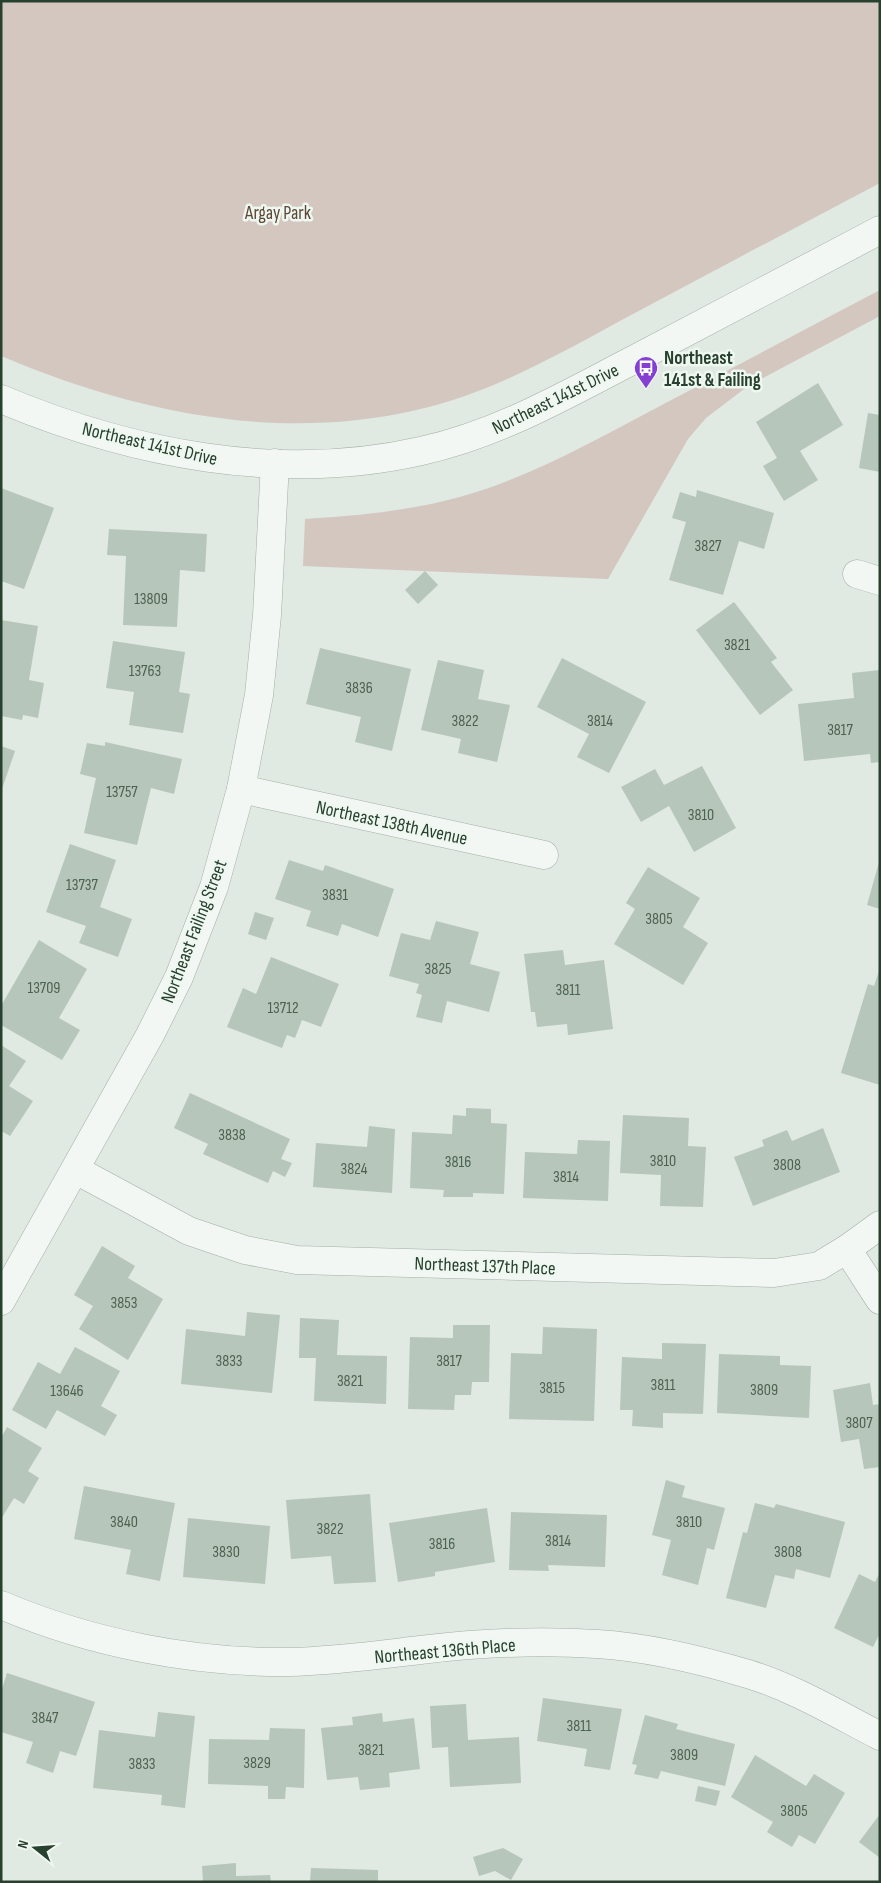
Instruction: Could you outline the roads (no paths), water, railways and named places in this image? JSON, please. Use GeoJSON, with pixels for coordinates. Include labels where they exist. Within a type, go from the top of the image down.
{"type":"FeatureCollection","features":[{"type":"Feature","properties":{"kind":"street","name":"Northeast 141st Drive"},"geometry":{"type":"LineString","coordinates":[[1,399],[104,437],[238,462],[310,466],[387,458],[459,441],[528,415],[880,230]]}},
{"type":"Feature","properties":{"kind":"street","name":"Northeast Failing Street"},"geometry":{"type":"LineString","coordinates":[[1,1301],[150,1035],[179,977],[214,888],[241,789],[259,695],[267,616],[275,463]]}},
{"type":"Feature","properties":{"kind":"street","name":"Northeast 138th Avenue"},"geometry":{"type":"LineString","coordinates":[[241,789],[544,855]]}},
{"type":"Feature","properties":{"kind":"street","name":"Northeast 137th Place"},"geometry":{"type":"LineString","coordinates":[[76,1170],[189,1231],[245,1250],[297,1260],[774,1273],[819,1266],[847,1249],[880,1225]]}},
{"type":"Feature","properties":{"kind":"street"},"geometry":{"type":"LineString","coordinates":[[847,1249],[880,1300]]}},
{"type":"Feature","properties":{"kind":"street","name":"Northeast 136th Place"},"geometry":{"type":"LineString","coordinates":[[1,1605],[38,1620],[94,1637],[222,1660],[290,1662],[365,1657],[490,1644],[567,1642],[636,1649],[749,1674],[807,1698],[880,1736]]}},
{"type":"Feature","properties":{"kind":"place","name":"Northeast 141st & Failing"},"geometry":{"type":"Point","coordinates":[646,389]}},
{"type":"Feature","properties":{"kind":"park label","name":"Argay Park"},"geometry":{"type":"Point","coordinates":[278,212]}}]}
